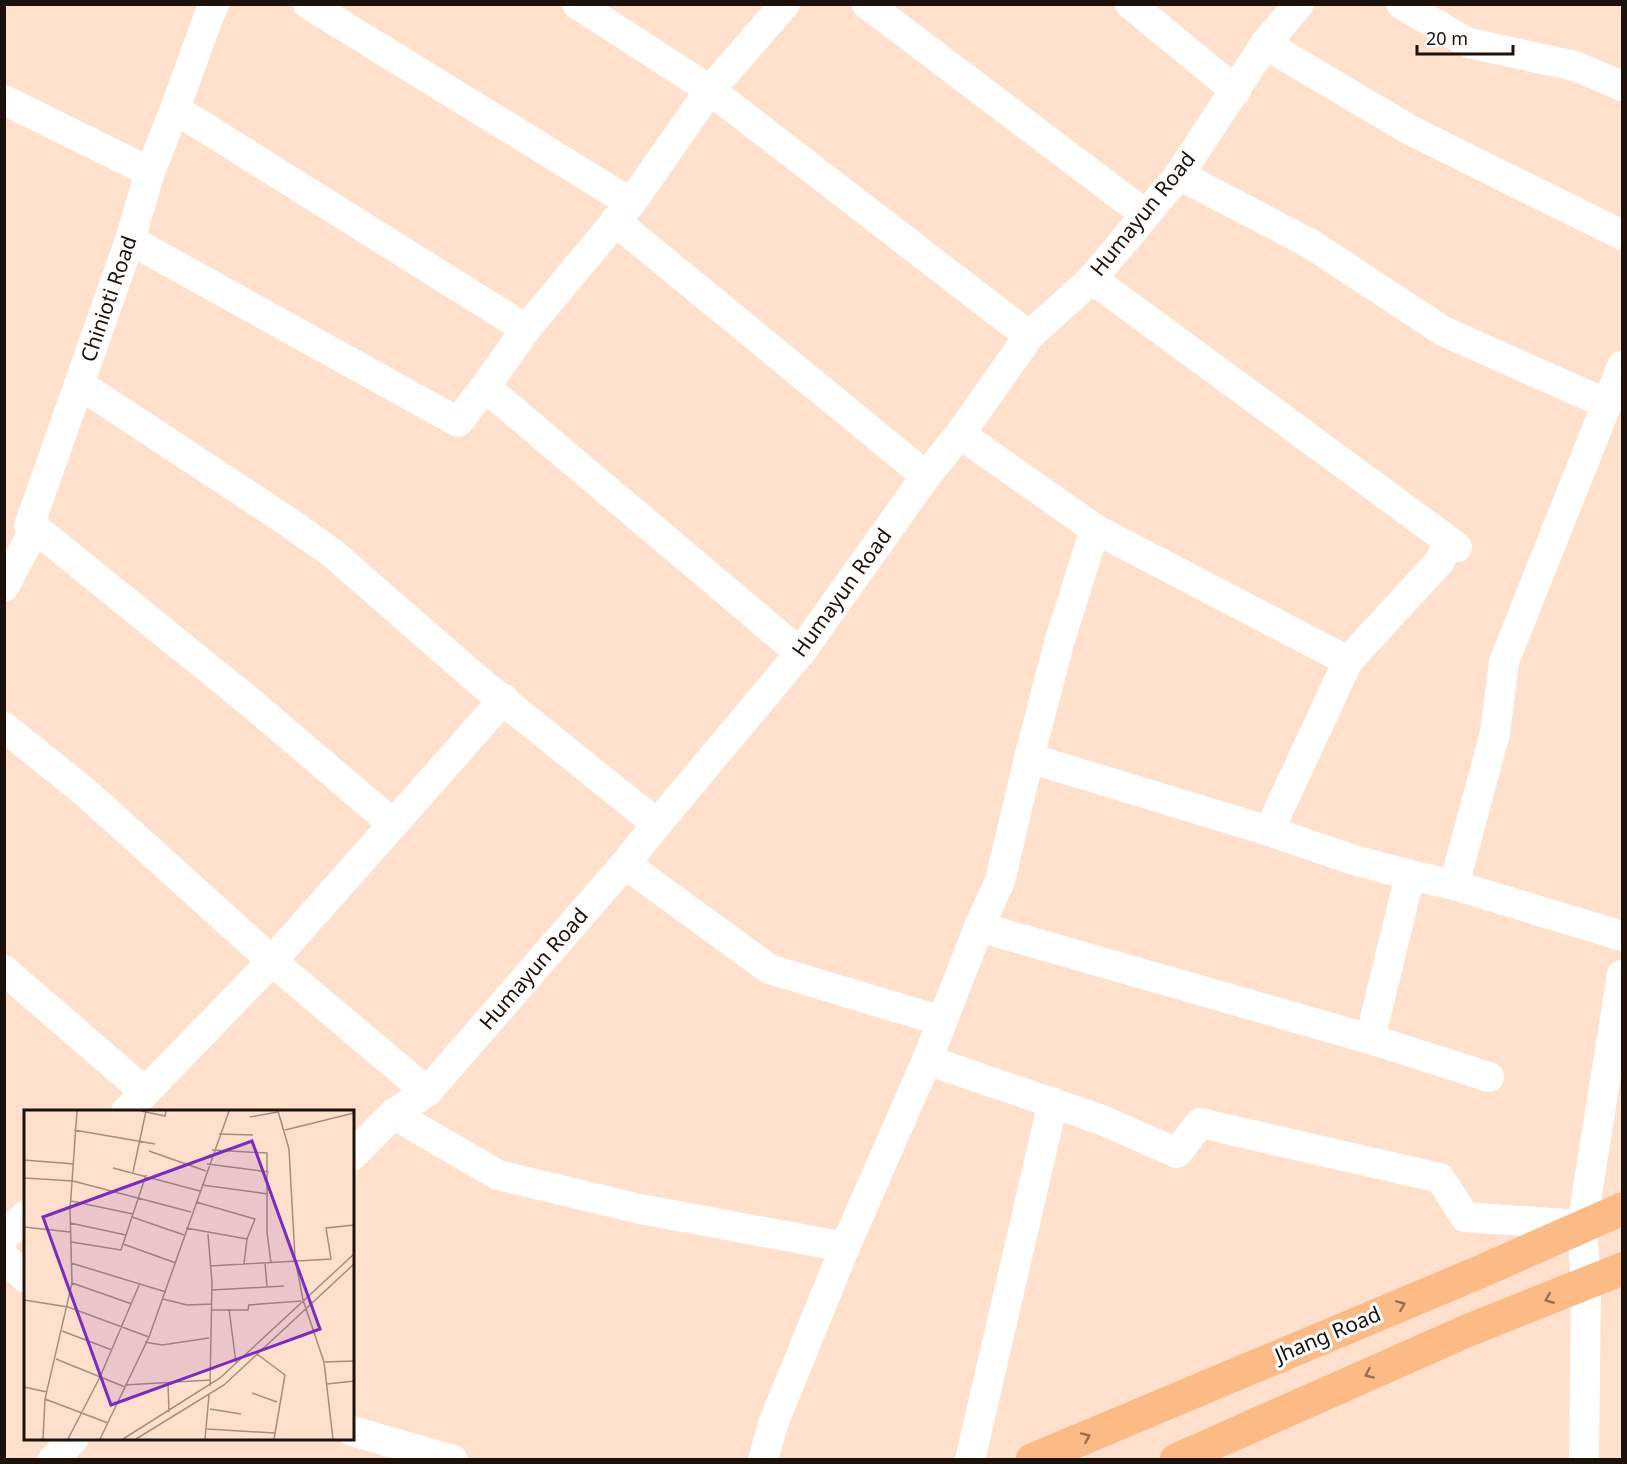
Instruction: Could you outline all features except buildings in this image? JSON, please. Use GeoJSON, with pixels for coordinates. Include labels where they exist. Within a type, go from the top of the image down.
{"type":"FeatureCollection","features":[{"type":"Feature","properties":{"kind":"highway","name":"Jhang Road"},"geometry":{"type":"LineString","coordinates":[[1032,1460],[1482,1271],[1582,1225],[1623,1209]]}},
{"type":"Feature","properties":{"kind":"highway"},"geometry":{"type":"LineString","coordinates":[[1176,1460],[1469,1330],[1623,1269]]}},
{"type":"Feature","properties":{"kind":"street","name":"Chinioti Road"},"geometry":{"type":"LineString","coordinates":[[4,587],[35,528],[29,526],[130,240],[150,172],[214,4]]}},
{"type":"Feature","properties":{"kind":"street"},"geometry":{"type":"LineString","coordinates":[[308,4],[623,212],[926,476]]}},
{"type":"Feature","properties":{"kind":"street"},"geometry":{"type":"LineString","coordinates":[[577,4],[710,90],[1029,336]]}},
{"type":"Feature","properties":{"kind":"street"},"geometry":{"type":"LineString","coordinates":[[130,240],[458,422],[526,328],[623,212],[710,90],[785,4]]}},
{"type":"Feature","properties":{"kind":"street"},"geometry":{"type":"LineString","coordinates":[[867,4],[1146,215]]}},
{"type":"Feature","properties":{"kind":"street"},"geometry":{"type":"LineString","coordinates":[[1130,4],[1236,91]]}},
{"type":"Feature","properties":{"kind":"street","name":"Humayun Road"},"geometry":{"type":"LineString","coordinates":[[354,1154],[393,1114],[427,1092],[625,864],[800,653],[1029,336],[1092,279],[1179,175],[1265,44],[1299,4]]}},
{"type":"Feature","properties":{"kind":"street"},"geometry":{"type":"LineString","coordinates":[[1401,4],[1468,43],[1575,66],[1623,86]]}},
{"type":"Feature","properties":{"kind":"street"},"geometry":{"type":"LineString","coordinates":[[1265,44],[1410,130],[1623,235]]}},
{"type":"Feature","properties":{"kind":"street"},"geometry":{"type":"LineString","coordinates":[[4,100],[150,172]]}},
{"type":"Feature","properties":{"kind":"street"},"geometry":{"type":"LineString","coordinates":[[175,109],[526,328]]}},
{"type":"Feature","properties":{"kind":"street"},"geometry":{"type":"LineString","coordinates":[[1179,175],[1311,244],[1443,331],[1607,403]]}},
{"type":"Feature","properties":{"kind":"street"},"geometry":{"type":"LineString","coordinates":[[1092,279],[1456,547],[1445,549],[1440,561],[1348,661],[1269,831]]}},
{"type":"Feature","properties":{"kind":"street"},"geometry":{"type":"LineString","coordinates":[[1454,885],[1495,733],[1504,662],[1623,366]]}},
{"type":"Feature","properties":{"kind":"street"},"geometry":{"type":"LineString","coordinates":[[79,384],[331,552],[479,681],[657,824]]}},
{"type":"Feature","properties":{"kind":"street"},"geometry":{"type":"LineString","coordinates":[[485,387],[800,653]]}},
{"type":"Feature","properties":{"kind":"street"},"geometry":{"type":"LineString","coordinates":[[960,434],[1095,529],[1348,661]]}},
{"type":"Feature","properties":{"kind":"street"},"geometry":{"type":"LineString","coordinates":[[35,528],[250,702],[393,824]]}},
{"type":"Feature","properties":{"kind":"street"},"geometry":{"type":"LineString","coordinates":[[763,1460],[773,1424],[845,1247],[927,1060],[979,927],[1000,881],[1059,643],[1095,529]]}},
{"type":"Feature","properties":{"kind":"street"},"geometry":{"type":"LineString","coordinates":[[4,970],[136,1102],[272,961],[504,699]]}},
{"type":"Feature","properties":{"kind":"street"},"geometry":{"type":"LineString","coordinates":[[4,726],[85,792],[272,961],[427,1092]]}},
{"type":"Feature","properties":{"kind":"street"},"geometry":{"type":"LineString","coordinates":[[1029,758],[1269,831],[1354,860],[1454,885],[1623,936]]}},
{"type":"Feature","properties":{"kind":"street"},"geometry":{"type":"LineString","coordinates":[[625,864],[769,969],[942,1021]]}},
{"type":"Feature","properties":{"kind":"street"},"geometry":{"type":"LineString","coordinates":[[1371,1039],[1410,875]]}},
{"type":"Feature","properties":{"kind":"street"},"geometry":{"type":"LineString","coordinates":[[979,927],[1371,1039],[1489,1077]]}},
{"type":"Feature","properties":{"kind":"street"},"geometry":{"type":"LineString","coordinates":[[1584,1460],[1586,1284],[1582,1225],[1623,975]]}},
{"type":"Feature","properties":{"kind":"street"},"geometry":{"type":"LineString","coordinates":[[927,1060],[1102,1120],[1177,1153],[1200,1123],[1440,1178],[1465,1217],[1582,1225]]}},
{"type":"Feature","properties":{"kind":"street"},"geometry":{"type":"LineString","coordinates":[[970,1460],[1053,1102]]}},
{"type":"Feature","properties":{"kind":"street"},"geometry":{"type":"LineString","coordinates":[[393,1114],[498,1175],[640,1209],[845,1247]]}},
{"type":"Feature","properties":{"kind":"street"},"geometry":{"type":"LineString","coordinates":[[4,1237],[24,1217]]}},
{"type":"Feature","properties":{"kind":"street"},"geometry":{"type":"LineString","coordinates":[[4,1257],[24,1276]]}},
{"type":"Feature","properties":{"kind":"street"},"geometry":{"type":"LineString","coordinates":[[354,1432],[446,1458]]}},
{"type":"Feature","properties":{"kind":"street"},"geometry":{"type":"LineString","coordinates":[[53,1460],[72,1440]]}}]}
